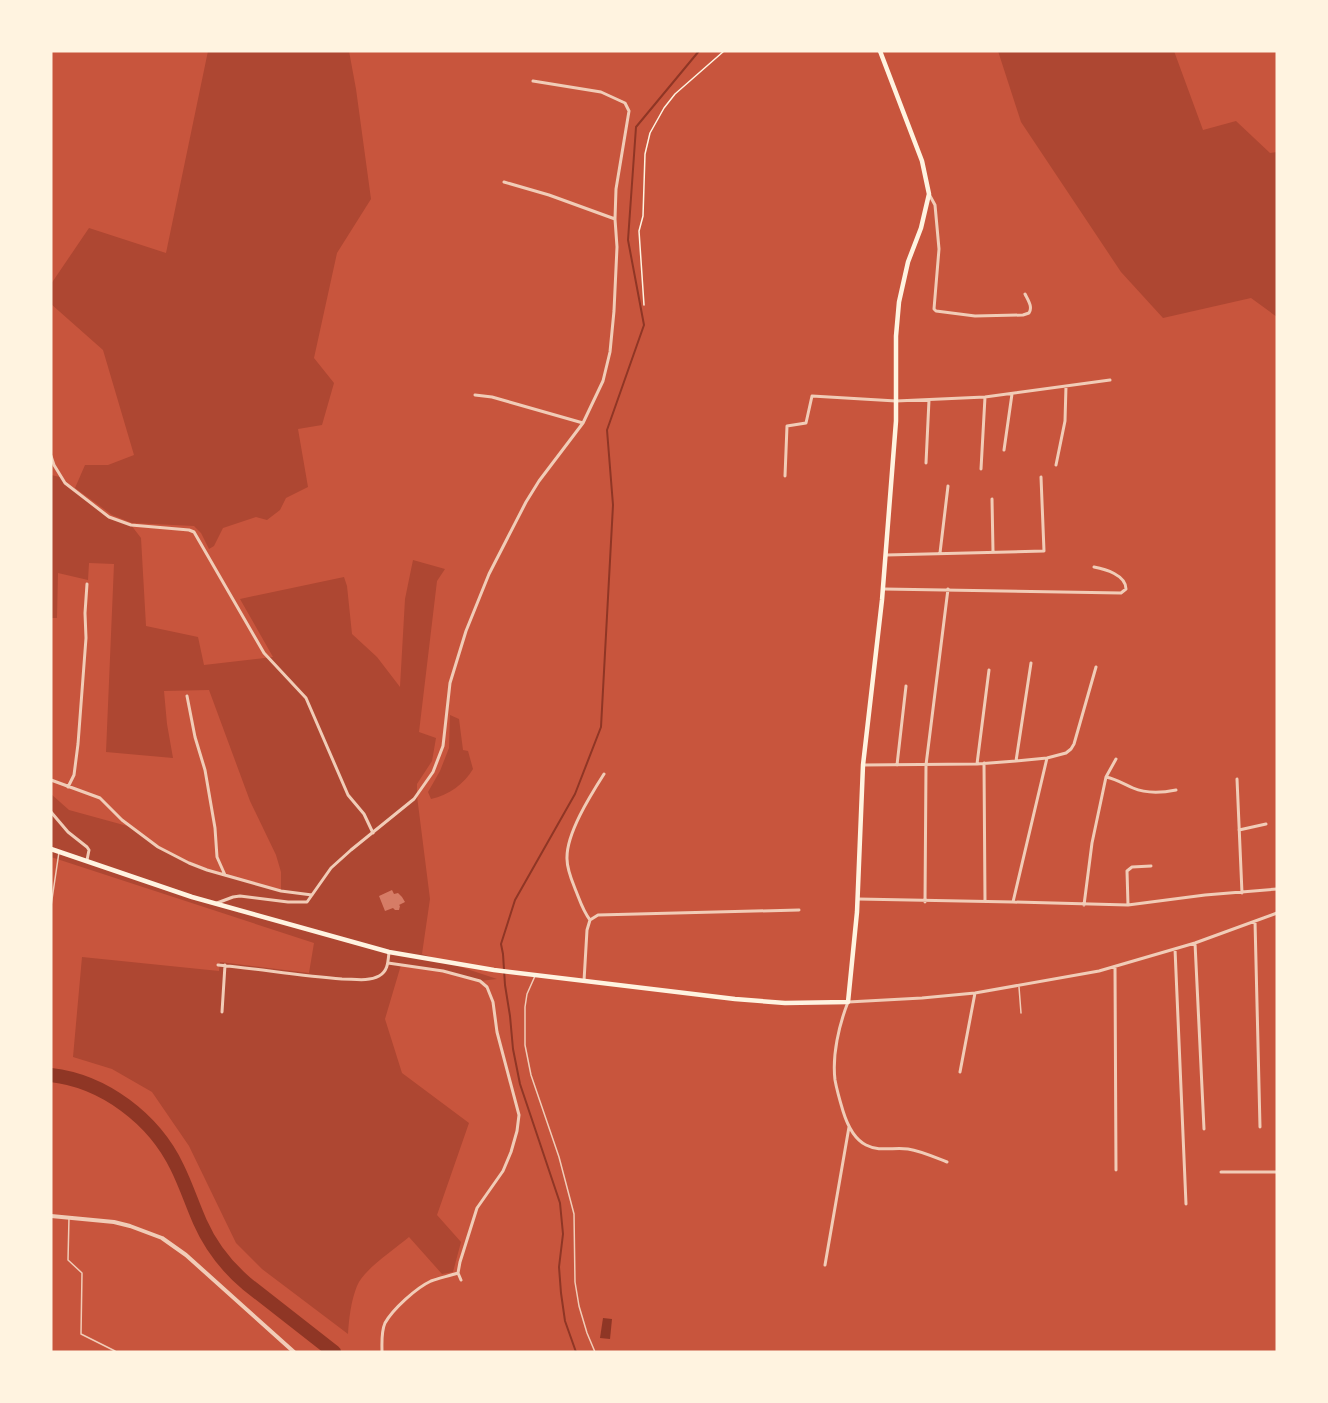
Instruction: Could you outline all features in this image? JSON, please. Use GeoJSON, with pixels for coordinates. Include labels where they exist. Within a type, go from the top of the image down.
{"type":"FeatureCollection","features":[{"type":"Feature","properties":{"kind":"main road"},"geometry":{"type":"LineString","coordinates":[[51,849],[192,897],[389,952],[494,970],[735,999],[785,1003],[848,1002],[858,899],[863,765],[883,588],[896,421],[896,336],[899,302],[908,262],[921,228],[929,194],[922,161],[880,51]]}},
{"type":"Feature","properties":{"kind":"street"},"geometry":{"type":"LineString","coordinates":[[217,903],[229,898],[240,897],[288,903],[307,902],[331,868],[414,799],[433,772],[443,746],[450,683],[466,631],[489,574],[526,502],[583,423],[603,381],[610,352],[617,247],[616,189],[629,111],[625,103],[602,92],[533,81]]}},
{"type":"Feature","properties":{"kind":"street"},"geometry":{"type":"LineString","coordinates":[[504,182],[549,195],[615,219]]}},
{"type":"Feature","properties":{"kind":"street"},"geometry":{"type":"LineString","coordinates":[[929,194],[935,205],[939,249],[934,309],[975,316],[1023,315],[1031,311],[1025,294]]}},
{"type":"Feature","properties":{"kind":"street"},"geometry":{"type":"LineString","coordinates":[[785,476],[786,426],[806,423],[812,396],[896,401],[985,397],[1110,380]]}},
{"type":"Feature","properties":{"kind":"street"},"geometry":{"type":"LineString","coordinates":[[1056,465],[1065,421],[1066,386]]}},
{"type":"Feature","properties":{"kind":"street"},"geometry":{"type":"LineString","coordinates":[[1004,450],[1012,394]]}},
{"type":"Feature","properties":{"kind":"street"},"geometry":{"type":"LineString","coordinates":[[476,395],[492,397],[583,423]]}},
{"type":"Feature","properties":{"kind":"street"},"geometry":{"type":"LineString","coordinates":[[981,470],[985,397]]}},
{"type":"Feature","properties":{"kind":"street"},"geometry":{"type":"LineString","coordinates":[[927,463],[929,400]]}},
{"type":"Feature","properties":{"kind":"street"},"geometry":{"type":"LineString","coordinates":[[51,456],[65,483],[109,517],[131,525],[194,532],[264,653],[306,698],[348,795],[364,814],[373,832]]}},
{"type":"Feature","properties":{"kind":"street"},"geometry":{"type":"LineString","coordinates":[[886,555],[1044,551],[1041,477]]}},
{"type":"Feature","properties":{"kind":"street"},"geometry":{"type":"LineString","coordinates":[[940,553],[948,486]]}},
{"type":"Feature","properties":{"kind":"street"},"geometry":{"type":"LineString","coordinates":[[992,499],[993,551]]}},
{"type":"Feature","properties":{"kind":"street"},"geometry":{"type":"LineString","coordinates":[[883,588],[1121,593],[1126,589],[1123,579],[1094,567]]}},
{"type":"Feature","properties":{"kind":"street"},"geometry":{"type":"LineString","coordinates":[[68,787],[74,776],[78,744],[86,638],[87,584]]}},
{"type":"Feature","properties":{"kind":"street"},"geometry":{"type":"LineString","coordinates":[[925,902],[926,765],[948,589]]}},
{"type":"Feature","properties":{"kind":"street"},"geometry":{"type":"LineString","coordinates":[[1016,761],[1031,663]]}},
{"type":"Feature","properties":{"kind":"street"},"geometry":{"type":"LineString","coordinates":[[863,765],[977,764],[1047,758],[1066,753],[1071,750],[1096,667]]}},
{"type":"Feature","properties":{"kind":"street"},"geometry":{"type":"LineString","coordinates":[[977,764],[989,670]]}},
{"type":"Feature","properties":{"kind":"street"},"geometry":{"type":"LineString","coordinates":[[897,765],[906,686]]}},
{"type":"Feature","properties":{"kind":"street"},"geometry":{"type":"LineString","coordinates":[[187,696],[195,737],[205,770],[215,828],[217,857],[225,874]]}},
{"type":"Feature","properties":{"kind":"street"},"geometry":{"type":"LineString","coordinates":[[1013,902],[1047,758]]}},
{"type":"Feature","properties":{"kind":"street"},"geometry":{"type":"LineString","coordinates":[[1084,905],[1092,843],[1106,777],[1116,759]]}},
{"type":"Feature","properties":{"kind":"street"},"geometry":{"type":"LineString","coordinates":[[984,763],[985,902]]}},
{"type":"Feature","properties":{"kind":"street"},"geometry":{"type":"LineString","coordinates":[[590,920],[569,873],[567,860],[572,833],[604,774]]}},
{"type":"Feature","properties":{"kind":"street"},"geometry":{"type":"LineString","coordinates":[[1106,777],[1147,792],[1159,793],[1176,790]]}},
{"type":"Feature","properties":{"kind":"street"},"geometry":{"type":"LineString","coordinates":[[1237,779],[1242,892]]}},
{"type":"Feature","properties":{"kind":"street"},"geometry":{"type":"LineString","coordinates":[[51,780],[100,798],[122,820],[162,850],[207,870],[281,891],[312,895]]}},
{"type":"Feature","properties":{"kind":"street"},"geometry":{"type":"LineString","coordinates":[[51,812],[75,839],[89,850],[87,861]]}},
{"type":"Feature","properties":{"kind":"street"},"geometry":{"type":"LineString","coordinates":[[1239,830],[1266,824]]}},
{"type":"Feature","properties":{"kind":"street"},"geometry":{"type":"LineString","coordinates":[[1128,905],[1127,871],[1131,867],[1151,866]]}},
{"type":"Feature","properties":{"kind":"street"},"geometry":{"type":"LineString","coordinates":[[858,899],[1128,905],[1277,889]]}},
{"type":"Feature","properties":{"kind":"street"},"geometry":{"type":"LineString","coordinates":[[584,981],[587,930],[590,920],[598,915],[799,910]]}},
{"type":"Feature","properties":{"kind":"street"},"geometry":{"type":"LineString","coordinates":[[947,1162],[911,1149],[875,1148],[866,1145],[849,1127],[835,1078],[835,1056],[839,1030],[848,1002],[975,993],[1099,971],[1175,949],[1277,913]]}},
{"type":"Feature","properties":{"kind":"street"},"geometry":{"type":"LineString","coordinates":[[1255,921],[1260,1127]]}},
{"type":"Feature","properties":{"kind":"street"},"geometry":{"type":"LineString","coordinates":[[1195,942],[1204,1129]]}},
{"type":"Feature","properties":{"kind":"street"},"geometry":{"type":"LineString","coordinates":[[1175,949],[1186,1204]]}},
{"type":"Feature","properties":{"kind":"street"},"geometry":{"type":"LineString","coordinates":[[218,965],[310,977],[366,980],[381,975],[386,970],[389,952]]}},
{"type":"Feature","properties":{"kind":"street"},"geometry":{"type":"LineString","coordinates":[[388,963],[443,971],[480,981],[487,987],[494,1002],[497,1032],[519,1122],[503,1171],[477,1208],[460,1262],[458,1273],[460,1280]]}},
{"type":"Feature","properties":{"kind":"street"},"geometry":{"type":"LineString","coordinates":[[222,1012],[225,965]]}},
{"type":"Feature","properties":{"kind":"street"},"geometry":{"type":"LineString","coordinates":[[1115,967],[1116,1170]]}},
{"type":"Feature","properties":{"kind":"street"},"geometry":{"type":"LineString","coordinates":[[960,1072],[975,993]]}},
{"type":"Feature","properties":{"kind":"street"},"geometry":{"type":"LineString","coordinates":[[825,1265],[849,1127]]}},
{"type":"Feature","properties":{"kind":"street"},"geometry":{"type":"LineString","coordinates":[[1221,1172],[1277,1172]]}},
{"type":"Feature","properties":{"kind":"street"},"geometry":{"type":"LineString","coordinates":[[51,1216],[114,1222],[162,1238],[186,1255],[294,1352]]}},
{"type":"Feature","properties":{"kind":"street"},"geometry":{"type":"LineString","coordinates":[[382,1352],[383,1330],[398,1307],[425,1284],[458,1273]]}},
{"type":"Feature","properties":{"kind":"lane"},"geometry":{"type":"LineString","coordinates":[[51,906],[60,851]]}},
{"type":"Feature","properties":{"kind":"lane"},"geometry":{"type":"LineString","coordinates":[[536,975],[527,994],[525,1045],[531,1075],[559,1157],[572,1206],[575,1230],[575,1282],[579,1306],[595,1352]]}},
{"type":"Feature","properties":{"kind":"lane"},"geometry":{"type":"LineString","coordinates":[[1019,986],[1021,1013]]}},
{"type":"Feature","properties":{"kind":"lane"},"geometry":{"type":"LineString","coordinates":[[69,1217],[68,1260],[82,1273],[81,1334],[115,1352]]}},
{"type":"Feature","properties":{"kind":"path"},"geometry":{"type":"LineString","coordinates":[[644,305],[639,231],[642,216],[645,154],[650,133],[675,94],[724,51]]}},
{"type":"Feature","properties":{"kind":"shaded area"},"geometry":{"type":"Polygon","coordinates":[[[208,51],[349,51],[371,199],[337,253],[314,358],[334,383],[322,425],[298,429],[308,487],[286,498],[280,510],[267,520],[256,517],[223,528],[214,546],[209,549],[201,533],[194,526],[132,523],[112,515],[75,488],[85,465],[108,465],[134,455],[103,350],[51,304],[51,284],[89,228],[166,253],[208,51]]]}},
{"type":"Feature","properties":{"kind":"shaded area"},"geometry":{"type":"Polygon","coordinates":[[[998,51],[1174,51],[1203,130],[1236,121],[1270,153],[1277,152],[1277,317],[1251,298],[1163,318],[1121,272],[1021,122],[998,51]]]}},
{"type":"Feature","properties":{"kind":"shaded area"},"geometry":{"type":"Polygon","coordinates":[[[51,475],[60,477],[111,518],[131,525],[141,538],[146,626],[198,637],[204,665],[273,657],[240,599],[344,577],[352,634],[377,657],[400,687],[405,599],[413,560],[445,569],[437,581],[419,732],[436,738],[432,761],[417,784],[430,899],[422,954],[497,979],[480,981],[443,971],[401,965],[385,1019],[402,1073],[469,1123],[437,1215],[461,1242],[453,1272],[442,1274],[409,1237],[380,1260],[366,1273],[357,1286],[348,1334],[262,1269],[236,1243],[189,1146],[152,1092],[112,1069],[73,1057],[82,957],[219,971],[220,962],[309,973],[314,943],[51,857],[51,794],[69,810],[131,827],[158,847],[207,870],[281,891],[281,872],[276,855],[250,801],[209,690],[164,691],[173,758],[106,752],[114,564],[89,563],[88,580],[58,573],[57,618],[51,618],[51,475]]]}},
{"type":"Feature","properties":{"kind":"shaded area"},"geometry":{"type":"Polygon","coordinates":[[[450,715],[459,719],[463,750],[468,751],[473,769],[455,788],[431,799],[428,792],[449,748],[450,715]]]}},
{"type":"Feature","properties":{"kind":"shaded area"},"geometry":{"type":"Polygon","coordinates":[[[603,1318],[612,1319],[610,1339],[600,1338],[603,1318]]]}},
{"type":"Feature","properties":{"kind":"building"},"geometry":{"type":"Polygon","coordinates":[[[392,890],[394,894],[398,893],[405,902],[399,905],[399,910],[393,908],[385,911],[379,896],[392,890]]]}},
{"type":"Feature","properties":{"kind":"waterway"},"geometry":{"type":"LineString","coordinates":[[576,1352],[565,1321],[561,1293],[559,1267],[563,1234],[560,1203],[520,1084],[513,1049],[501,944],[515,900],[575,794],[601,727],[613,505],[607,430],[644,325],[628,240],[636,127],[699,51]]}},
{"type":"Feature","properties":{"kind":"waterway"},"geometry":{"type":"LineString","coordinates":[[51,1075],[90,1085],[108,1094],[141,1118],[167,1150],[180,1174],[204,1231],[226,1264],[247,1284],[334,1352]]}}]}
